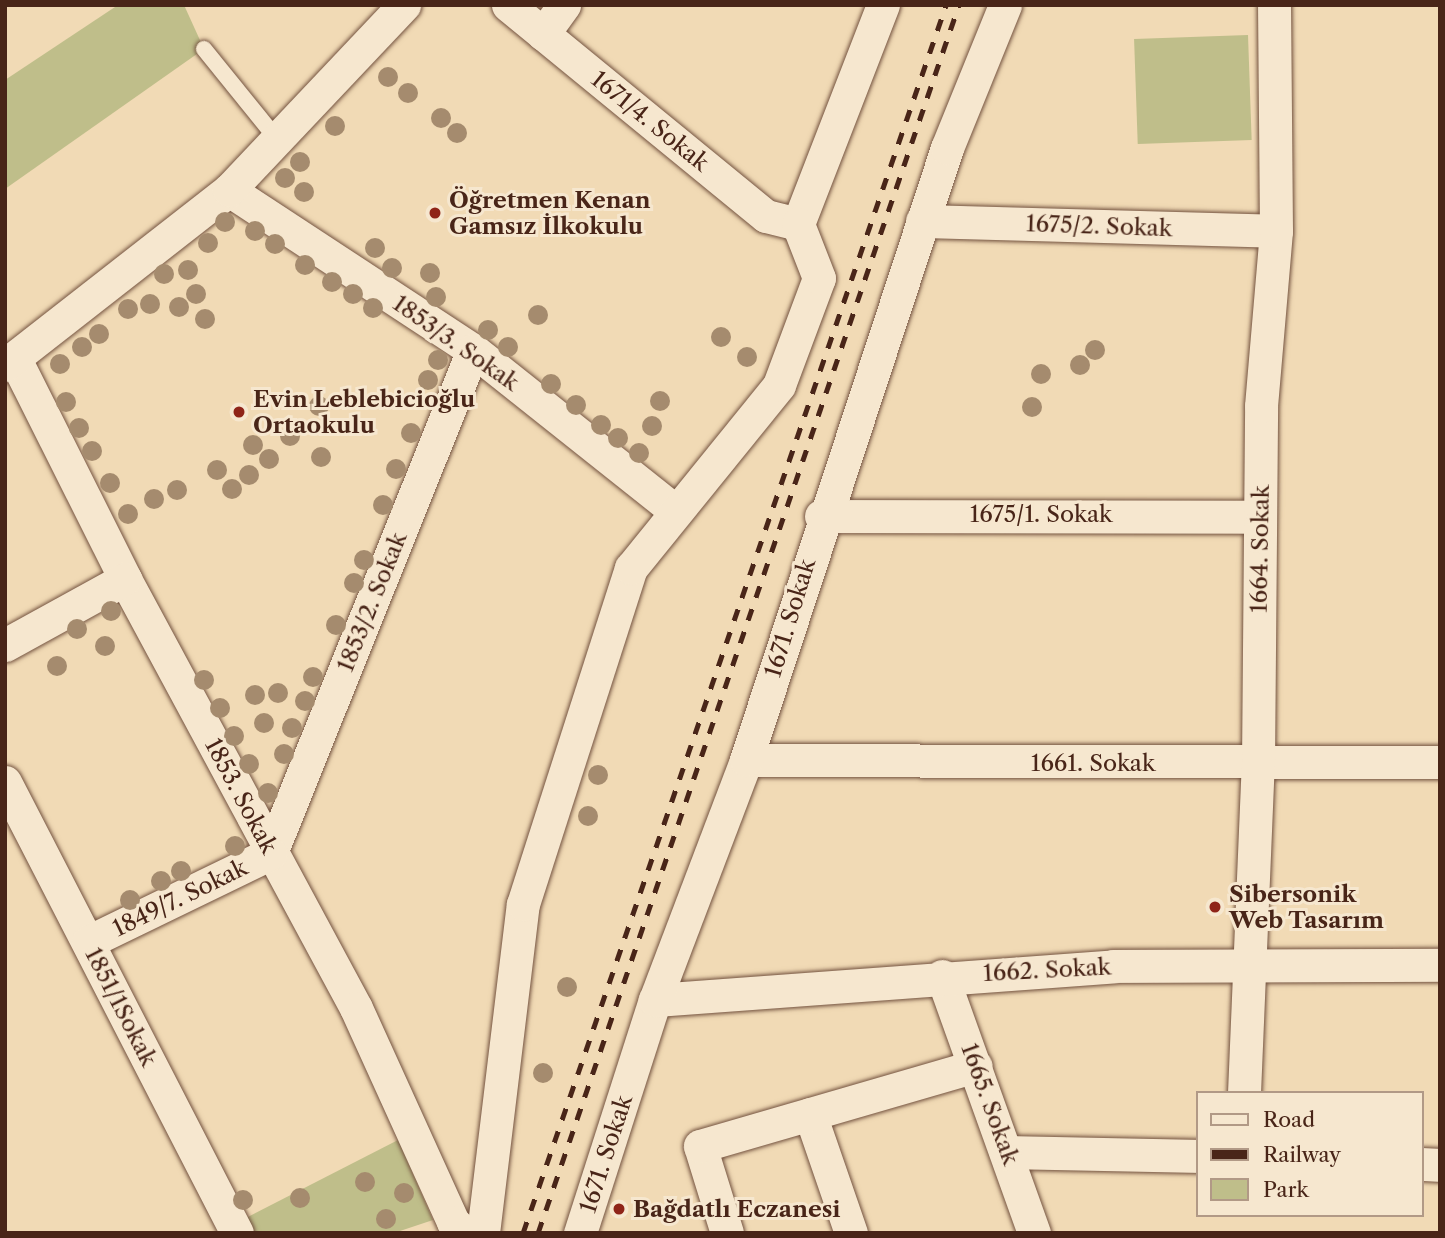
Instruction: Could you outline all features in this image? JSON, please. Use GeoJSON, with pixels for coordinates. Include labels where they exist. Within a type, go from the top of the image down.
{"type":"FeatureCollection","features":[{"type":"Feature","properties":{"kind":"street"},"geometry":{"type":"LineString","coordinates":[[10,362],[229,190],[404,5]]}},
{"type":"Feature","properties":{"kind":"street","name":"1671/4. Sokak"},"geometry":{"type":"LineString","coordinates":[[508,5],[765,216],[798,223]]}},
{"type":"Feature","properties":{"kind":"street"},"geometry":{"type":"LineString","coordinates":[[543,34],[564,5]]}},
{"type":"Feature","properties":{"kind":"street"},"geometry":{"type":"LineString","coordinates":[[483,1233],[523,905],[632,568],[673,509],[779,385],[819,278],[798,223],[883,5]]}},
{"type":"Feature","properties":{"kind":"street","name":"1671. Sokak"},"geometry":{"type":"LineString","coordinates":[[580,1233],[655,1000],[746,760],[821,516],[922,221],[1005,5]]}},
{"type":"Feature","properties":{"kind":"street","name":"1664. Sokak"},"geometry":{"type":"LineString","coordinates":[[1244,1091],[1246,967],[1258,764],[1260,517],[1276,231],[1274,5]]}},
{"type":"Feature","properties":{"kind":"street","name":"1853/3. Sokak"},"geometry":{"type":"LineString","coordinates":[[229,190],[473,350],[673,509]]}},
{"type":"Feature","properties":{"kind":"street","name":"1675/2. Sokak"},"geometry":{"type":"LineString","coordinates":[[922,221],[1276,231]]}},
{"type":"Feature","properties":{"kind":"street","name":"1853/2. Sokak"},"geometry":{"type":"LineString","coordinates":[[271,853],[473,350]]}},
{"type":"Feature","properties":{"kind":"street","name":"1853. Sokak"},"geometry":{"type":"LineString","coordinates":[[10,362],[271,853],[356,1007],[453,1222],[465,1233]]}},
{"type":"Feature","properties":{"kind":"street","name":"1675/1. Sokak"},"geometry":{"type":"LineString","coordinates":[[821,516],[1260,517]]}},
{"type":"Feature","properties":{"kind":"street"},"geometry":{"type":"LineString","coordinates":[[5,645],[125,579]]}},
{"type":"Feature","properties":{"kind":"street","name":"1661. Sokak"},"geometry":{"type":"LineString","coordinates":[[746,760],[1258,764],[1440,762]]}},
{"type":"Feature","properties":{"kind":"street","name":"1851/1Sokak"},"geometry":{"type":"LineString","coordinates":[[5,782],[237,1233]]}},
{"type":"Feature","properties":{"kind":"street","name":"1849/7. Sokak"},"geometry":{"type":"LineString","coordinates":[[88,942],[271,853]]}},
{"type":"Feature","properties":{"kind":"street","name":"1662. Sokak"},"geometry":{"type":"LineString","coordinates":[[655,1000],[942,976],[1246,967],[1440,965]]}},
{"type":"Feature","properties":{"kind":"street","name":"1665. Sokak"},"geometry":{"type":"LineString","coordinates":[[942,976],[1009,1152],[1034,1233]]}},
{"type":"Feature","properties":{"kind":"street"},"geometry":{"type":"LineString","coordinates":[[727,1233],[700,1146],[976,1066]]}},
{"type":"Feature","properties":{"kind":"street"},"geometry":{"type":"LineString","coordinates":[[810,1114],[851,1233]]}},
{"type":"Feature","properties":{"kind":"street"},"geometry":{"type":"LineString","coordinates":[[1009,1152],[1196,1156]]}},
{"type":"Feature","properties":{"kind":"lane"},"geometry":{"type":"LineString","coordinates":[[204,49],[277,139]]}},
{"type":"Feature","properties":{"kind":"green space"},"geometry":{"type":"Polygon","coordinates":[[[118,5],[184,5],[204,49],[5,189],[5,80],[118,5]]]}},
{"type":"Feature","properties":{"kind":"green space"},"geometry":{"type":"Polygon","coordinates":[[[1248,35],[1252,140],[1138,144],[1134,39],[1248,35]]]}},
{"type":"Feature","properties":{"kind":"green space"},"geometry":{"type":"Polygon","coordinates":[[[398,1140],[433,1220],[394,1233],[251,1233],[244,1219],[398,1140]]]}},
{"type":"Feature","properties":{"kind":"railway"},"geometry":{"type":"LineString","coordinates":[[523,1233],[946,5]]}},
{"type":"Feature","properties":{"kind":"railway"},"geometry":{"type":"LineString","coordinates":[[538,1233],[959,5]]}},
{"type":"Feature","properties":{"kind":"place","name":"Öğretmen Kenan Gamsız İlkokulu"},"geometry":{"type":"Point","coordinates":[435,213]}},
{"type":"Feature","properties":{"kind":"place","name":"Evin Leblebicioğlu Ortaokulu"},"geometry":{"type":"Point","coordinates":[239,412]}},
{"type":"Feature","properties":{"kind":"place","name":"Sibersonik Web Tasarım"},"geometry":{"type":"Point","coordinates":[1215,907]}},
{"type":"Feature","properties":{"kind":"place","name":"Bağdatlı Eczanesi"},"geometry":{"type":"Point","coordinates":[619,1209]}}]}
